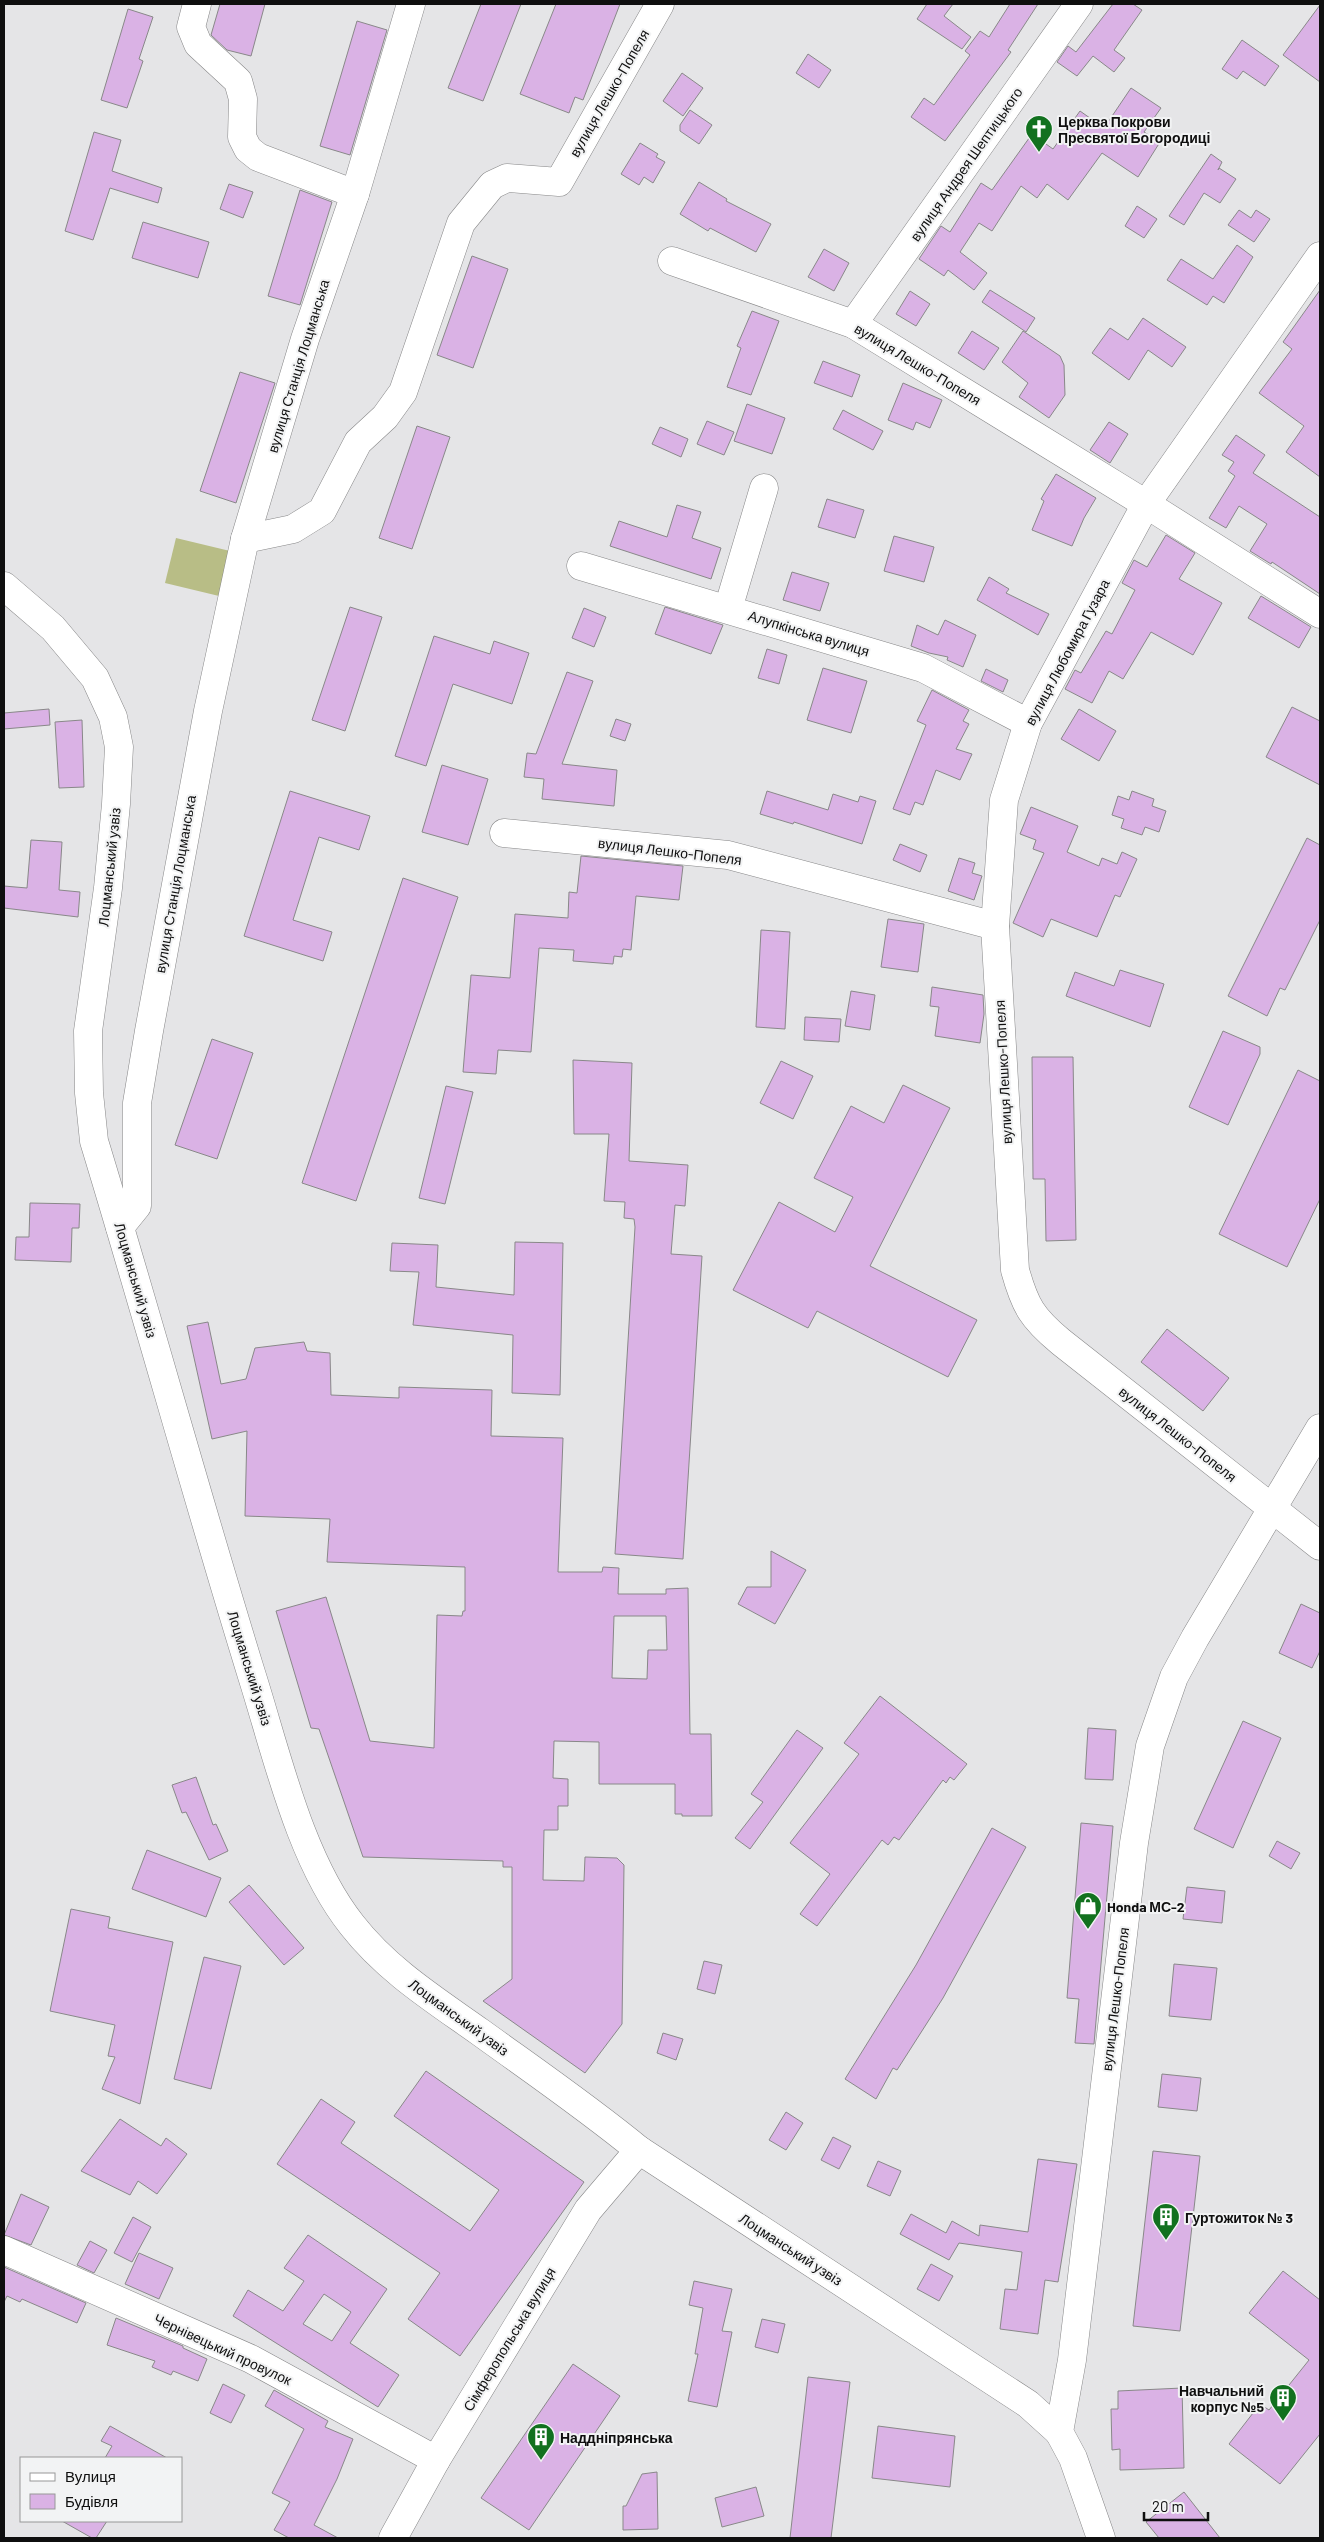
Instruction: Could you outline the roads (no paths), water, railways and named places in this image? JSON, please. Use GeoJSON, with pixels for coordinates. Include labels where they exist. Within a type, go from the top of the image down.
{"type":"FeatureCollection","features":[{"type":"Feature","properties":{"kind":"street"},"geometry":{"type":"LineString","coordinates":[[197,4],[191,27],[198,44],[238,82],[243,99],[242,137],[248,149],[258,157],[355,194]]}},
{"type":"Feature","properties":{"kind":"street","name":"вулиця Станція Лоцманська"},"geometry":{"type":"LineString","coordinates":[[120,1227],[137,1206],[137,1102],[148,1031],[208,711],[245,539],[305,339],[355,194],[411,4]]}},
{"type":"Feature","properties":{"kind":"street","name":"вулиця Лешко-Попеля"},"geometry":{"type":"LineString","coordinates":[[245,539],[294,529],[322,511],[358,442],[385,418],[403,392],[461,223],[492,185],[507,178],[559,182],[660,4]]}},
{"type":"Feature","properties":{"kind":"street","name":"вулиця Андрея Шептицького"},"geometry":{"type":"LineString","coordinates":[[854,324],[1079,4]]}},
{"type":"Feature","properties":{"kind":"street","name":"вулиця Любомира Гузара"},"geometry":{"type":"LineString","coordinates":[[995,926],[1004,800],[1028,724],[1146,504],[1320,256]]}},
{"type":"Feature","properties":{"kind":"street","name":"вулиця Лешко-Попеля"},"geometry":{"type":"LineString","coordinates":[[672,261],[854,324],[1146,504]]}},
{"type":"Feature","properties":{"kind":"street"},"geometry":{"type":"LineString","coordinates":[[728,609],[764,488]]}},
{"type":"Feature","properties":{"kind":"street"},"geometry":{"type":"LineString","coordinates":[[1146,504],[1320,614]]}},
{"type":"Feature","properties":{"kind":"street","name":"Алупкінська вулиця"},"geometry":{"type":"LineString","coordinates":[[581,566],[923,668],[1028,724]]}},
{"type":"Feature","properties":{"kind":"street","name":"Лоцманський узвіз"},"geometry":{"type":"LineString","coordinates":[[4,586],[53,628],[95,678],[113,717],[119,747],[116,804],[108,888],[88,1031],[89,1084],[94,1141],[234,1616],[287,1788],[313,1860],[332,1896],[351,1925],[381,1958],[410,1983],[589,2109],[640,2150],[1028,2404],[1058,2432],[1073,2458],[1101,2538]]}},
{"type":"Feature","properties":{"kind":"street","name":"вулиця Лешко-Попеля"},"geometry":{"type":"LineString","coordinates":[[504,833],[728,855],[995,926],[1015,1270],[1023,1298],[1038,1323],[1273,1508],[1195,1638],[1174,1677],[1150,1746],[1133,1853],[1072,2360],[1058,2432]]}},
{"type":"Feature","properties":{"kind":"street"},"geometry":{"type":"LineString","coordinates":[[1320,1428],[1273,1508],[1320,1546]]}},
{"type":"Feature","properties":{"kind":"street","name":"Сімферопольська вулиця"},"geometry":{"type":"LineString","coordinates":[[393,2538],[436,2460],[588,2210],[640,2150]]}},
{"type":"Feature","properties":{"kind":"street","name":"Чернівецький провулок"},"geometry":{"type":"LineString","coordinates":[[4,2250],[251,2359],[436,2460]]}},
{"type":"Feature","properties":{"kind":"place","name":"Церква Покрови Пресвятої Богородиці"},"geometry":{"type":"Point","coordinates":[1039,153]}},
{"type":"Feature","properties":{"kind":"place","name":"Honda МС-2"},"geometry":{"type":"Point","coordinates":[1088,1930]}},
{"type":"Feature","properties":{"kind":"place","name":"Гуртожиток № 3"},"geometry":{"type":"Point","coordinates":[1166,2241]}},
{"type":"Feature","properties":{"kind":"place","name":"Навчальний корпус №5"},"geometry":{"type":"Point","coordinates":[1283,2422]}},
{"type":"Feature","properties":{"kind":"place","name":"Наддніпрянська"},"geometry":{"type":"Point","coordinates":[541,2461]}}]}
